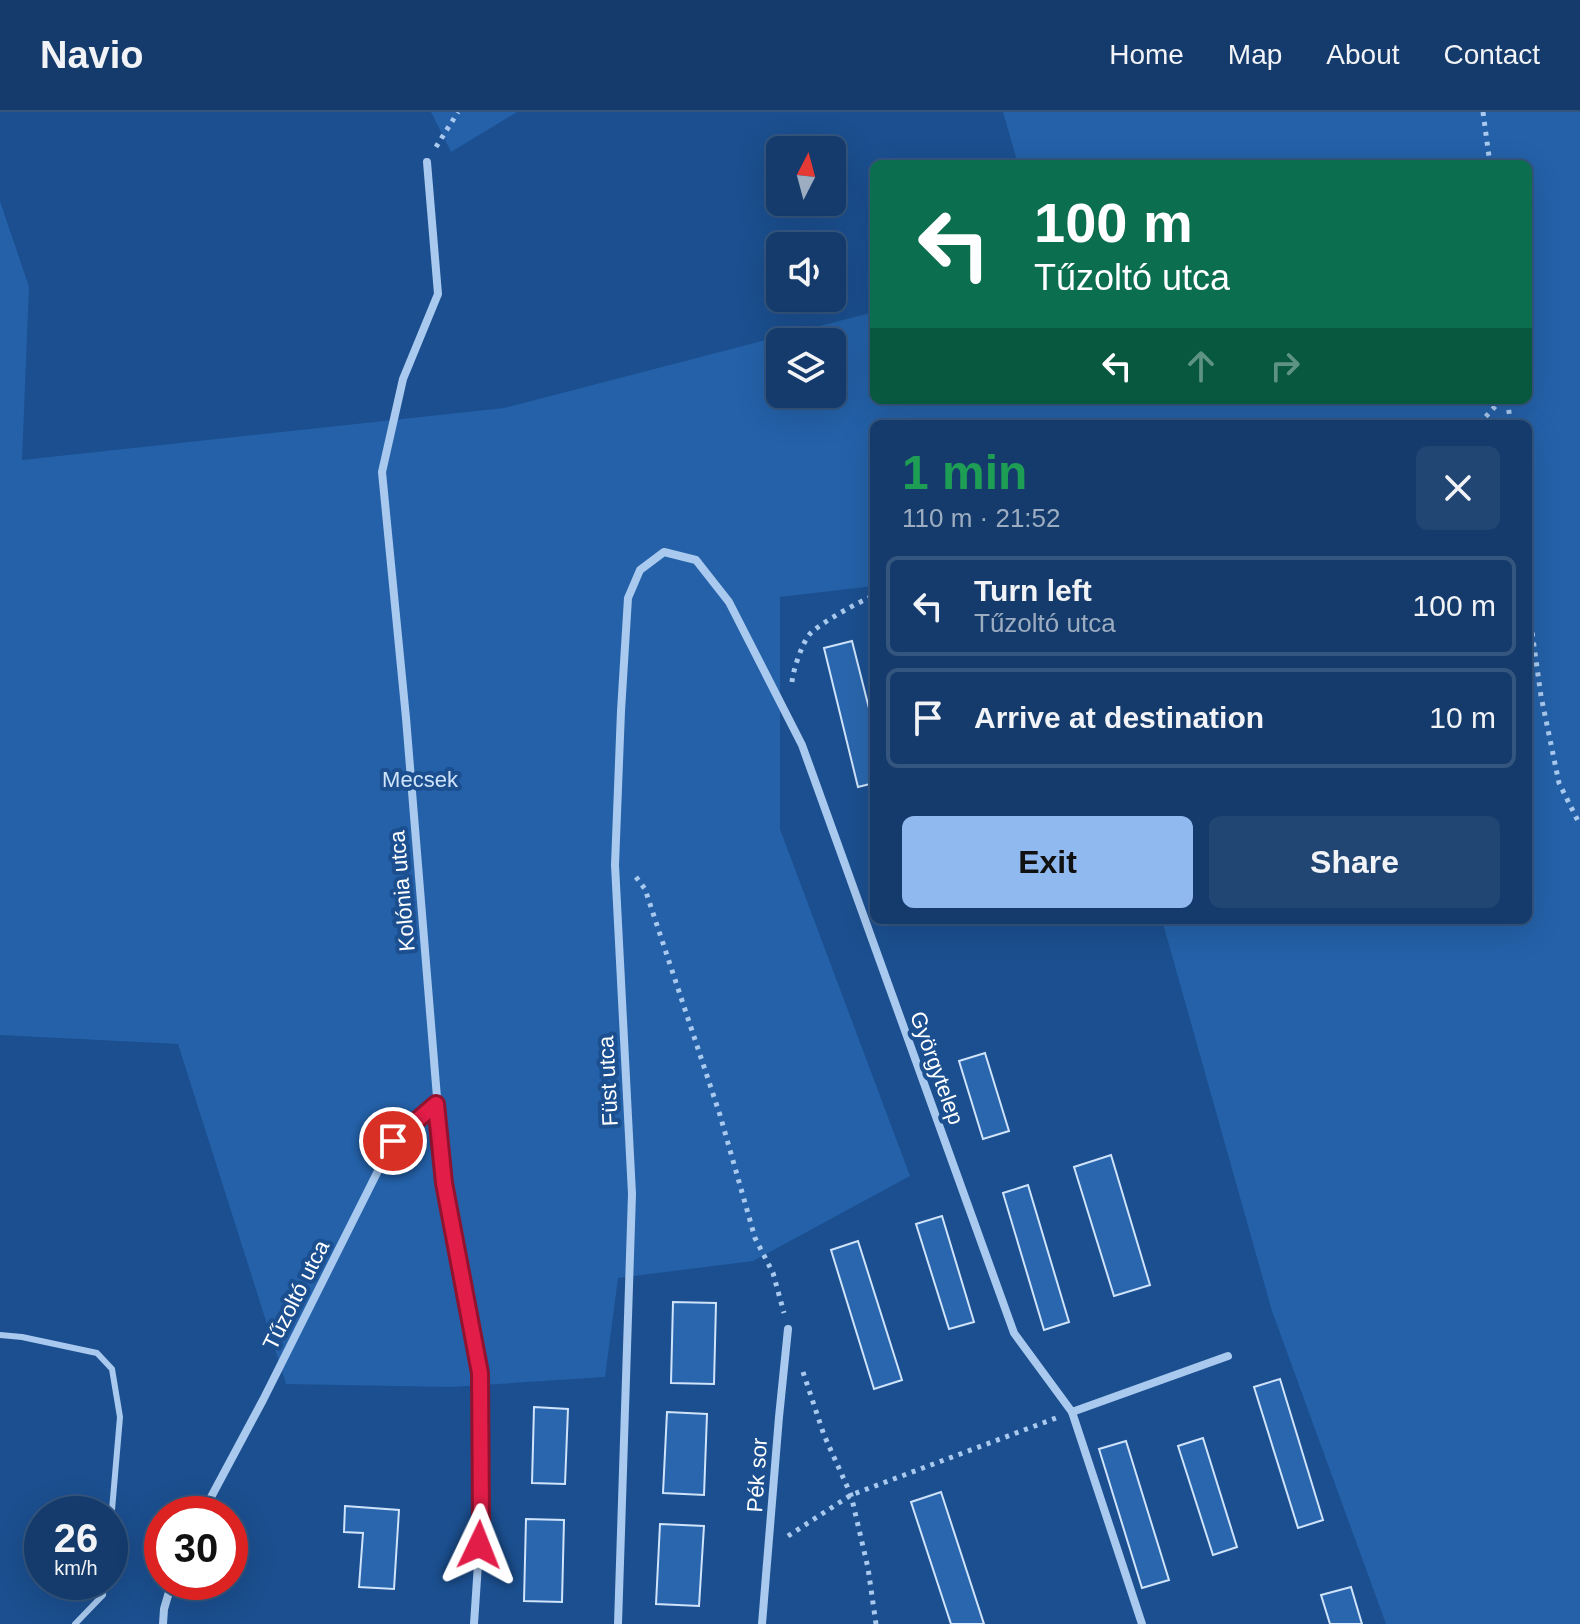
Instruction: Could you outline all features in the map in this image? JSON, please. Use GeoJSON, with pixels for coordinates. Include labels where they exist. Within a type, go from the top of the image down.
{"type":"FeatureCollection","features":[{"type":"Feature","properties":{"kind":"street","name":"Kolónia utca"},"geometry":{"type":"LineString","coordinates":[[427,162],[438,294],[403,379],[382,472],[444,1183],[480,1373],[481,1519],[474,1624]]}},
{"type":"Feature","properties":{"kind":"street","name":"Györgytelep"},"geometry":{"type":"LineString","coordinates":[[664,552],[696,560],[729,602],[802,745],[1014,1333],[1072,1412],[1142,1624]]}},
{"type":"Feature","properties":{"kind":"street","name":"Füst utca"},"geometry":{"type":"LineString","coordinates":[[618,1624],[632,1194],[615,851],[628,598],[640,570],[664,552]]}},
{"type":"Feature","properties":{"kind":"street","name":"Tűzoltó utca"},"geometry":{"type":"LineString","coordinates":[[212,1496],[393,1141],[436,1104]]}},
{"type":"Feature","properties":{"kind":"street","name":"Pék sor"},"geometry":{"type":"LineString","coordinates":[[762,1624],[788,1329]]}},
{"type":"Feature","properties":{"kind":"street"},"geometry":{"type":"LineString","coordinates":[[1072,1412],[1228,1356]]}},
{"type":"Feature","properties":{"kind":"street"},"geometry":{"type":"LineString","coordinates":[[163,1624],[167,1600]]}},
{"type":"Feature","properties":{"kind":"lane"},"geometry":{"type":"LineString","coordinates":[[0,1335],[97,1353],[112,1369],[120,1417],[113,1496]]}},
{"type":"Feature","properties":{"kind":"lane"},"geometry":{"type":"LineString","coordinates":[[75,1624],[98,1600]]}},
{"type":"Feature","properties":{"kind":"path"},"geometry":{"type":"LineString","coordinates":[[427,162],[458,112]]}},
{"type":"Feature","properties":{"kind":"path"},"geometry":{"type":"LineString","coordinates":[[1483,112],[1489,160]]}},
{"type":"Feature","properties":{"kind":"path"},"geometry":{"type":"LineString","coordinates":[[1483,420],[1497,404]]}},
{"type":"Feature","properties":{"kind":"path"},"geometry":{"type":"LineString","coordinates":[[789,717],[793,671],[809,634],[860,600],[870,597]]}},
{"type":"Feature","properties":{"kind":"path"},"geometry":{"type":"LineString","coordinates":[[1532,632],[1541,696],[1559,783],[1580,825]]}},
{"type":"Feature","properties":{"kind":"path"},"geometry":{"type":"LineString","coordinates":[[615,851],[645,889],[720,1115],[755,1238],[773,1273],[788,1329]]}},
{"type":"Feature","properties":{"kind":"path"},"geometry":{"type":"LineString","coordinates":[[802,1369],[824,1435],[851,1495],[868,1568],[876,1624]]}},
{"type":"Feature","properties":{"kind":"path"},"geometry":{"type":"LineString","coordinates":[[770,1548],[851,1495],[1072,1412]]}},
{"type":"Feature","properties":{"kind":"green space"},"geometry":{"type":"Polygon","coordinates":[[[431,112],[517,112],[451,152],[431,112]]]}},
{"type":"Feature","properties":{"kind":"green space","name":"Mecsek"},"geometry":{"type":"Polygon","coordinates":[[[1003,112],[1580,112],[1580,1624],[1386,1624],[1272,1311],[1163,924],[1532,924],[1532,420],[870,420],[870,586],[780,597],[780,829],[910,1176],[753,1261],[618,1278],[605,1377],[452,1387],[286,1384],[178,1044],[0,1035],[0,201],[29,287],[22,460],[504,408],[766,340],[766,408],[846,408],[846,328],[812,328],[870,313],[870,404],[1532,404],[1532,160],[1017,160],[1003,112]]]}},
{"type":"Feature","properties":{"kind":"building"},"geometry":{"type":"Polygon","coordinates":[[[852,641],[870,712],[870,784],[858,787],[824,648],[852,641]]]}},
{"type":"Feature","properties":{"kind":"building"},"geometry":{"type":"Polygon","coordinates":[[[985,1053],[1009,1131],[983,1139],[959,1061],[985,1053]]]}},
{"type":"Feature","properties":{"kind":"building"},"geometry":{"type":"Polygon","coordinates":[[[1111,1155],[1150,1285],[1114,1296],[1074,1167],[1111,1155]]]}},
{"type":"Feature","properties":{"kind":"building"},"geometry":{"type":"Polygon","coordinates":[[[1028,1185],[1069,1322],[1044,1330],[1003,1193],[1028,1185]]]}},
{"type":"Feature","properties":{"kind":"building"},"geometry":{"type":"Polygon","coordinates":[[[942,1216],[974,1322],[949,1329],[916,1224],[942,1216]]]}},
{"type":"Feature","properties":{"kind":"building"},"geometry":{"type":"Polygon","coordinates":[[[858,1241],[902,1380],[874,1389],[831,1250],[858,1241]]]}},
{"type":"Feature","properties":{"kind":"building"},"geometry":{"type":"Polygon","coordinates":[[[673,1302],[716,1303],[714,1384],[671,1383],[673,1302]]]}},
{"type":"Feature","properties":{"kind":"building"},"geometry":{"type":"Polygon","coordinates":[[[1280,1379],[1323,1520],[1298,1528],[1254,1387],[1280,1379]]]}},
{"type":"Feature","properties":{"kind":"building"},"geometry":{"type":"Polygon","coordinates":[[[534,1407],[568,1409],[565,1484],[532,1483],[534,1407]]]}},
{"type":"Feature","properties":{"kind":"building"},"geometry":{"type":"Polygon","coordinates":[[[667,1412],[707,1414],[704,1495],[663,1493],[667,1412]]]}},
{"type":"Feature","properties":{"kind":"building"},"geometry":{"type":"Polygon","coordinates":[[[1203,1438],[1237,1547],[1213,1555],[1178,1446],[1203,1438]]]}},
{"type":"Feature","properties":{"kind":"building"},"geometry":{"type":"Polygon","coordinates":[[[1126,1441],[1169,1580],[1142,1588],[1099,1449],[1126,1441]]]}},
{"type":"Feature","properties":{"kind":"building"},"geometry":{"type":"Polygon","coordinates":[[[941,1492],[984,1624],[951,1624],[911,1502],[941,1492]]]}},
{"type":"Feature","properties":{"kind":"building"},"geometry":{"type":"Polygon","coordinates":[[[345,1506],[399,1510],[394,1589],[359,1587],[363,1533],[344,1532],[345,1506]]]}},
{"type":"Feature","properties":{"kind":"building"},"geometry":{"type":"Polygon","coordinates":[[[526,1519],[564,1520],[562,1602],[524,1601],[526,1519]]]}},
{"type":"Feature","properties":{"kind":"building"},"geometry":{"type":"Polygon","coordinates":[[[660,1524],[704,1526],[699,1606],[656,1604],[660,1524]]]}},
{"type":"Feature","properties":{"kind":"building"},"geometry":{"type":"Polygon","coordinates":[[[1351,1587],[1362,1624],[1330,1624],[1321,1595],[1351,1587]]]}},
{"type":"Feature","properties":{"kind":"route"},"geometry":{"type":"LineString","coordinates":[[393,1141],[436,1104],[444,1183],[480,1373],[479,1545]]}}]}
